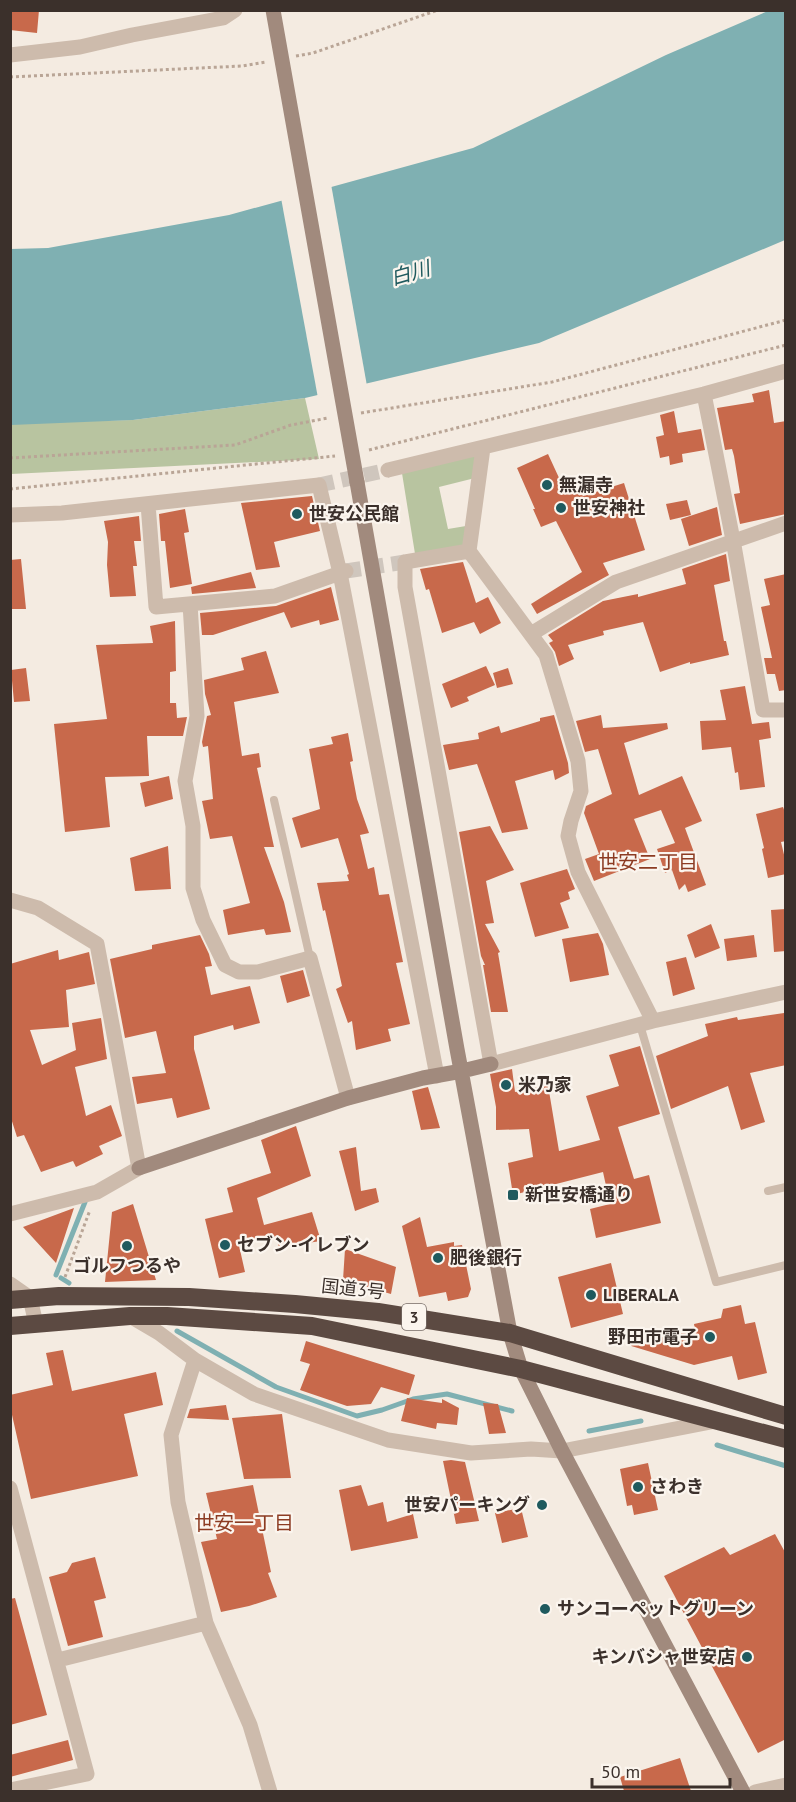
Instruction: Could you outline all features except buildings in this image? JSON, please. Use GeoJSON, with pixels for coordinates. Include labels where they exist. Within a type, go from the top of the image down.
{"type":"FeatureCollection","features":[{"type":"Feature","properties":{"kind":"highway","name":"国道3号"},"geometry":{"type":"LineString","coordinates":[[10,1300],[141,1296],[378,1311],[510,1333],[786,1416]]}},
{"type":"Feature","properties":{"kind":"highway","name":"3"},"geometry":{"type":"LineString","coordinates":[[10,1326],[130,1316],[167,1316],[312,1326],[521,1369],[786,1439]]}},
{"type":"Feature","properties":{"kind":"street"},"geometry":{"type":"LineString","coordinates":[[10,55],[80,47],[223,18],[235,10]]}},
{"type":"Feature","properties":{"kind":"street"},"geometry":{"type":"LineString","coordinates":[[273,10],[510,1333],[521,1369],[562,1452],[743,1791]]}},
{"type":"Feature","properties":{"kind":"street"},"geometry":{"type":"LineString","coordinates":[[388,470],[704,394],[786,371]]}},
{"type":"Feature","properties":{"kind":"street"},"geometry":{"type":"LineString","coordinates":[[704,394],[763,710],[786,710]]}},
{"type":"Feature","properties":{"kind":"street"},"geometry":{"type":"LineString","coordinates":[[483,448],[469,551],[546,655],[578,761],[581,791],[568,836],[578,872],[647,1023]]}},
{"type":"Feature","properties":{"kind":"street"},"geometry":{"type":"LineString","coordinates":[[10,515],[62,513],[319,485],[343,572],[436,1076]]}},
{"type":"Feature","properties":{"kind":"street"},"geometry":{"type":"LineString","coordinates":[[148,504],[156,607],[275,596],[343,572]]}},
{"type":"Feature","properties":{"kind":"street"},"geometry":{"type":"LineString","coordinates":[[531,634],[616,582],[786,523]]}},
{"type":"Feature","properties":{"kind":"street"},"geometry":{"type":"LineString","coordinates":[[469,551],[405,562],[405,587],[491,1064]]}},
{"type":"Feature","properties":{"kind":"street"},"geometry":{"type":"LineString","coordinates":[[190,604],[197,716],[185,781],[193,826],[193,888],[203,920],[225,965],[239,972],[258,972],[310,958],[348,1098]]}},
{"type":"Feature","properties":{"kind":"street"},"geometry":{"type":"LineString","coordinates":[[10,900],[38,908],[97,944],[139,1168]]}},
{"type":"Feature","properties":{"kind":"street"},"geometry":{"type":"LineString","coordinates":[[10,1214],[97,1192],[139,1168],[348,1098],[423,1078],[491,1064],[647,1023],[786,992]]}},
{"type":"Feature","properties":{"kind":"street"},"geometry":{"type":"LineString","coordinates":[[10,1284],[30,1298],[36,1324]]}},
{"type":"Feature","properties":{"kind":"street"},"geometry":{"type":"LineString","coordinates":[[130,1316],[159,1333],[195,1360],[254,1394],[388,1440],[471,1453],[531,1449],[562,1452],[717,1420]]}},
{"type":"Feature","properties":{"kind":"street"},"geometry":{"type":"LineString","coordinates":[[195,1360],[171,1435],[178,1502],[206,1623],[250,1725],[270,1791]]}},
{"type":"Feature","properties":{"kind":"street"},"geometry":{"type":"LineString","coordinates":[[10,1488],[87,1774],[10,1790]]}},
{"type":"Feature","properties":{"kind":"street"},"geometry":{"type":"LineString","coordinates":[[58,1660],[206,1623]]}},
{"type":"Feature","properties":{"kind":"street"},"geometry":{"type":"LineString","coordinates":[[755,1791],[786,1785]]}},
{"type":"Feature","properties":{"kind":"lane"},"geometry":{"type":"LineString","coordinates":[[274,800],[310,958]]}},
{"type":"Feature","properties":{"kind":"lane"},"geometry":{"type":"LineString","coordinates":[[647,1023],[716,1282],[786,1265]]}},
{"type":"Feature","properties":{"kind":"lane"},"geometry":{"type":"LineString","coordinates":[[768,1191],[786,1187]]}},
{"type":"Feature","properties":{"kind":"path"},"geometry":{"type":"LineString","coordinates":[[313,53],[438,10]]}},
{"type":"Feature","properties":{"kind":"path"},"geometry":{"type":"LineString","coordinates":[[10,77],[242,66]]}},
{"type":"Feature","properties":{"kind":"path"},"geometry":{"type":"LineString","coordinates":[[361,413],[552,381],[786,320]]}},
{"type":"Feature","properties":{"kind":"path"},"geometry":{"type":"LineString","coordinates":[[381,448],[786,345]]}},
{"type":"Feature","properties":{"kind":"path"},"geometry":{"type":"LineString","coordinates":[[10,458],[235,445],[291,425],[338,417]]}},
{"type":"Feature","properties":{"kind":"path"},"geometry":{"type":"LineString","coordinates":[[10,489],[319,459]]}},
{"type":"Feature","properties":{"kind":"path"},"geometry":{"type":"LineString","coordinates":[[66,1276],[97,1192]]}},
{"type":"Feature","properties":{"kind":"green space"},"geometry":{"type":"Polygon","coordinates":[[[305,398],[319,459],[11,474],[10,423],[133,420],[305,398]]]}},
{"type":"Feature","properties":{"kind":"green space"},"geometry":{"type":"Polygon","coordinates":[[[483,448],[479,477],[439,487],[448,529],[472,525],[469,551],[416,560],[401,467],[483,448]]]}},
{"type":"Feature","properties":{"kind":"water","name":"白川"},"geometry":{"type":"Polygon","coordinates":[[[768,11],[785,11],[785,240],[539,343],[305,398],[133,420],[11,425],[10,249],[48,248],[229,215],[473,148],[666,55],[768,11]]]}},
{"type":"Feature","properties":{"kind":"pier"},"geometry":{"type":"Polygon","coordinates":[[[331,184],[367,386],[318,398],[281,198],[331,184]]]}},
{"type":"Feature","properties":{"kind":"waterway"},"geometry":{"type":"LineString","coordinates":[[56,1275],[85,1202]]}},
{"type":"Feature","properties":{"kind":"waterway"},"geometry":{"type":"LineString","coordinates":[[61,1278],[69,1283]]}},
{"type":"Feature","properties":{"kind":"waterway"},"geometry":{"type":"LineString","coordinates":[[177,1331],[276,1387],[357,1416],[413,1399],[447,1394],[512,1411]]}},
{"type":"Feature","properties":{"kind":"waterway"},"geometry":{"type":"LineString","coordinates":[[589,1431],[641,1421]]}},
{"type":"Feature","properties":{"kind":"waterway"},"geometry":{"type":"LineString","coordinates":[[717,1445],[786,1466]]}},
{"type":"Feature","properties":{"kind":"tunnel"},"geometry":{"type":"LineString","coordinates":[[319,485],[388,470]]}},
{"type":"Feature","properties":{"kind":"tunnel"},"geometry":{"type":"LineString","coordinates":[[346,571],[405,562]]}},
{"type":"Feature","properties":{"kind":"place","name":"無漏寺"},"geometry":{"type":"Point","coordinates":[547,485]}},
{"type":"Feature","properties":{"kind":"place","name":"世安神社"},"geometry":{"type":"Point","coordinates":[561,508]}},
{"type":"Feature","properties":{"kind":"place","name":"世安公民館"},"geometry":{"type":"Point","coordinates":[297,514]}},
{"type":"Feature","properties":{"kind":"place","name":"米乃家"},"geometry":{"type":"Point","coordinates":[506,1085]}},
{"type":"Feature","properties":{"kind":"place","name":"新世安橋通り"},"geometry":{"type":"Point","coordinates":[513,1195]}},
{"type":"Feature","properties":{"kind":"place","name":"セブン-イレブン"},"geometry":{"type":"Point","coordinates":[225,1245]}},
{"type":"Feature","properties":{"kind":"place","name":"ゴルフつるや"},"geometry":{"type":"Point","coordinates":[127,1246]}},
{"type":"Feature","properties":{"kind":"place","name":"肥後銀行"},"geometry":{"type":"Point","coordinates":[438,1258]}},
{"type":"Feature","properties":{"kind":"place","name":"LIBERALA"},"geometry":{"type":"Point","coordinates":[591,1295]}},
{"type":"Feature","properties":{"kind":"place","name":"野田市電子"},"geometry":{"type":"Point","coordinates":[710,1337]}},
{"type":"Feature","properties":{"kind":"place","name":"さわき"},"geometry":{"type":"Point","coordinates":[638,1487]}},
{"type":"Feature","properties":{"kind":"place","name":"世安パーキング"},"geometry":{"type":"Point","coordinates":[542,1505]}},
{"type":"Feature","properties":{"kind":"place","name":"サンコーペットグリーン"},"geometry":{"type":"Point","coordinates":[545,1609]}},
{"type":"Feature","properties":{"kind":"place","name":"キンバシャ世安店"},"geometry":{"type":"Point","coordinates":[747,1657]}},
{"type":"Feature","properties":{"kind":"district","name":"世安二丁目"},"geometry":{"type":"Point","coordinates":[648,862]}},
{"type":"Feature","properties":{"kind":"district","name":"世安一丁目"},"geometry":{"type":"Point","coordinates":[244,1523]}}]}
